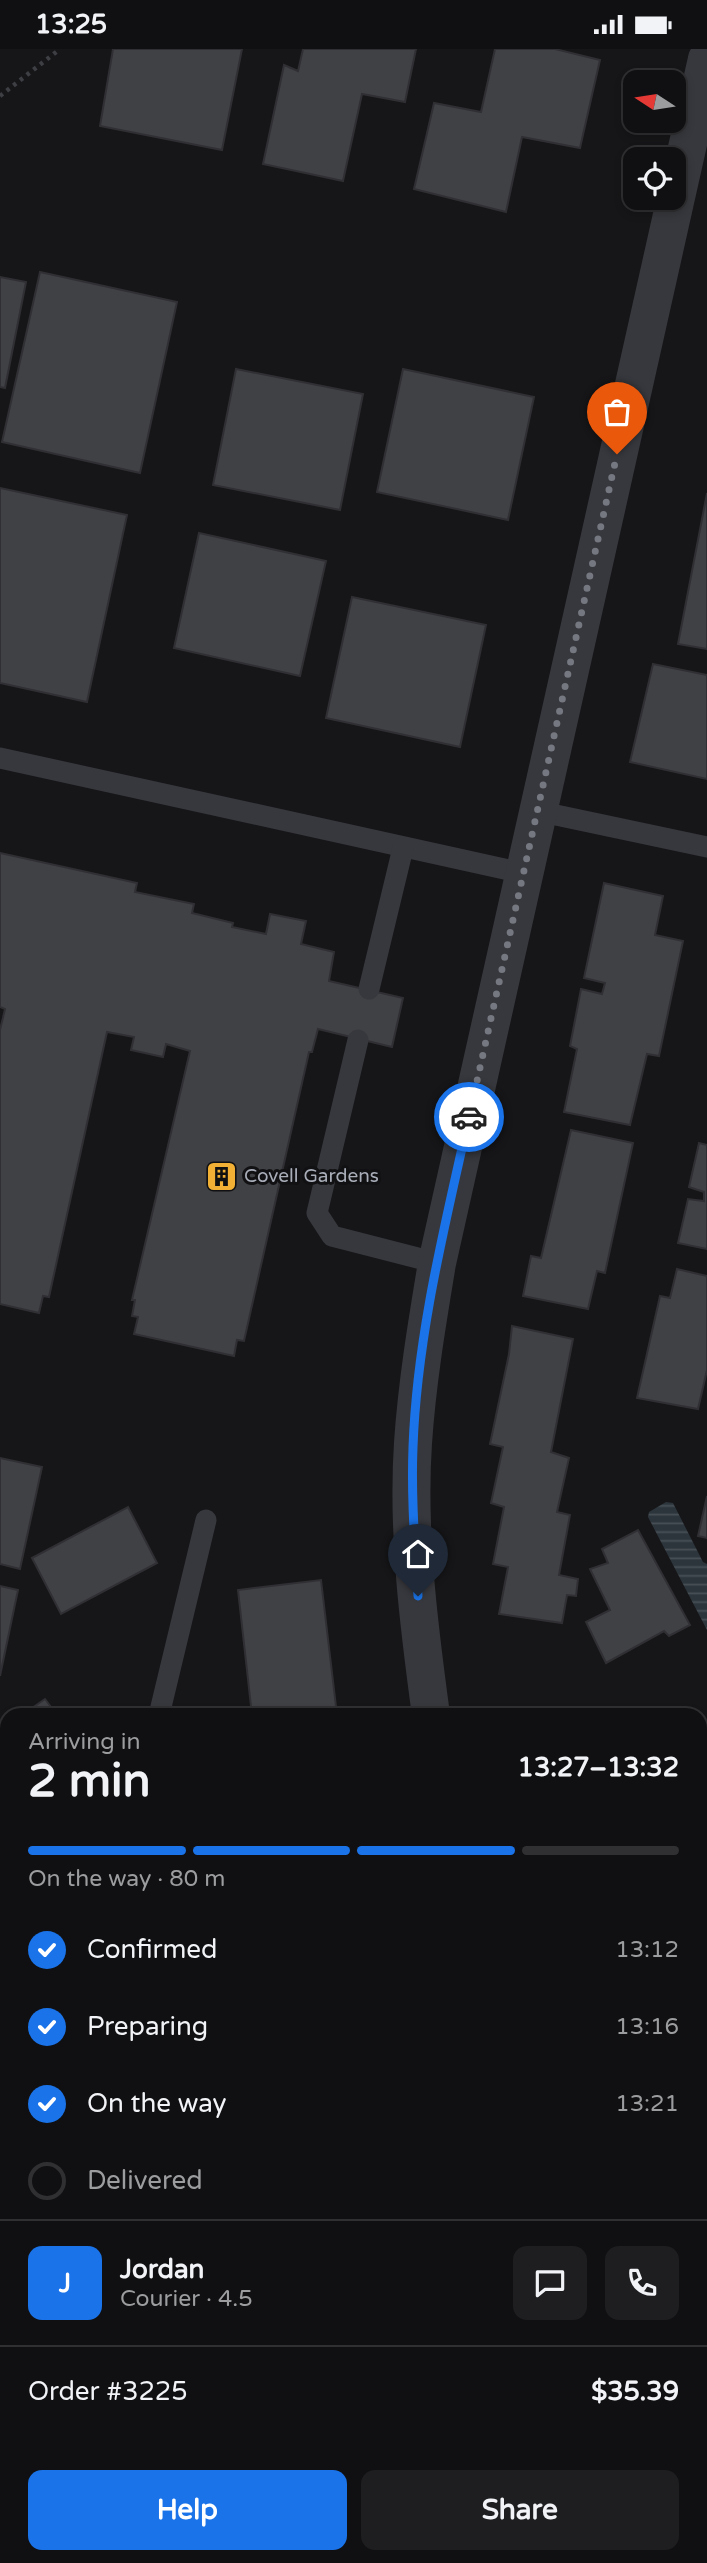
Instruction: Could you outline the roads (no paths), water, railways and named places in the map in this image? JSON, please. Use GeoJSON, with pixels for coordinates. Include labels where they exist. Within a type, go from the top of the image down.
{"type":"FeatureCollection","features":[{"type":"Feature","properties":{"kind":"street"},"geometry":{"type":"LineString","coordinates":[[429,1708],[422,1648],[412,1504],[413,1444],[420,1367],[437,1263],[707,59]]}},
{"type":"Feature","properties":{"kind":"lane"},"geometry":{"type":"LineString","coordinates":[[0,758],[523,873]]}},
{"type":"Feature","properties":{"kind":"lane"},"geometry":{"type":"LineString","coordinates":[[537,810],[707,847]]}},
{"type":"Feature","properties":{"kind":"lane"},"geometry":{"type":"LineString","coordinates":[[369,989],[403,848]]}},
{"type":"Feature","properties":{"kind":"lane"},"geometry":{"type":"LineString","coordinates":[[358,1040],[317,1213],[332,1236],[437,1263]]}},
{"type":"Feature","properties":{"kind":"lane"},"geometry":{"type":"LineString","coordinates":[[161,1708],[206,1520]]}},
{"type":"Feature","properties":{"kind":"place","name":"Covell Gardens"},"geometry":{"type":"Point","coordinates":[221,1176]}}]}
